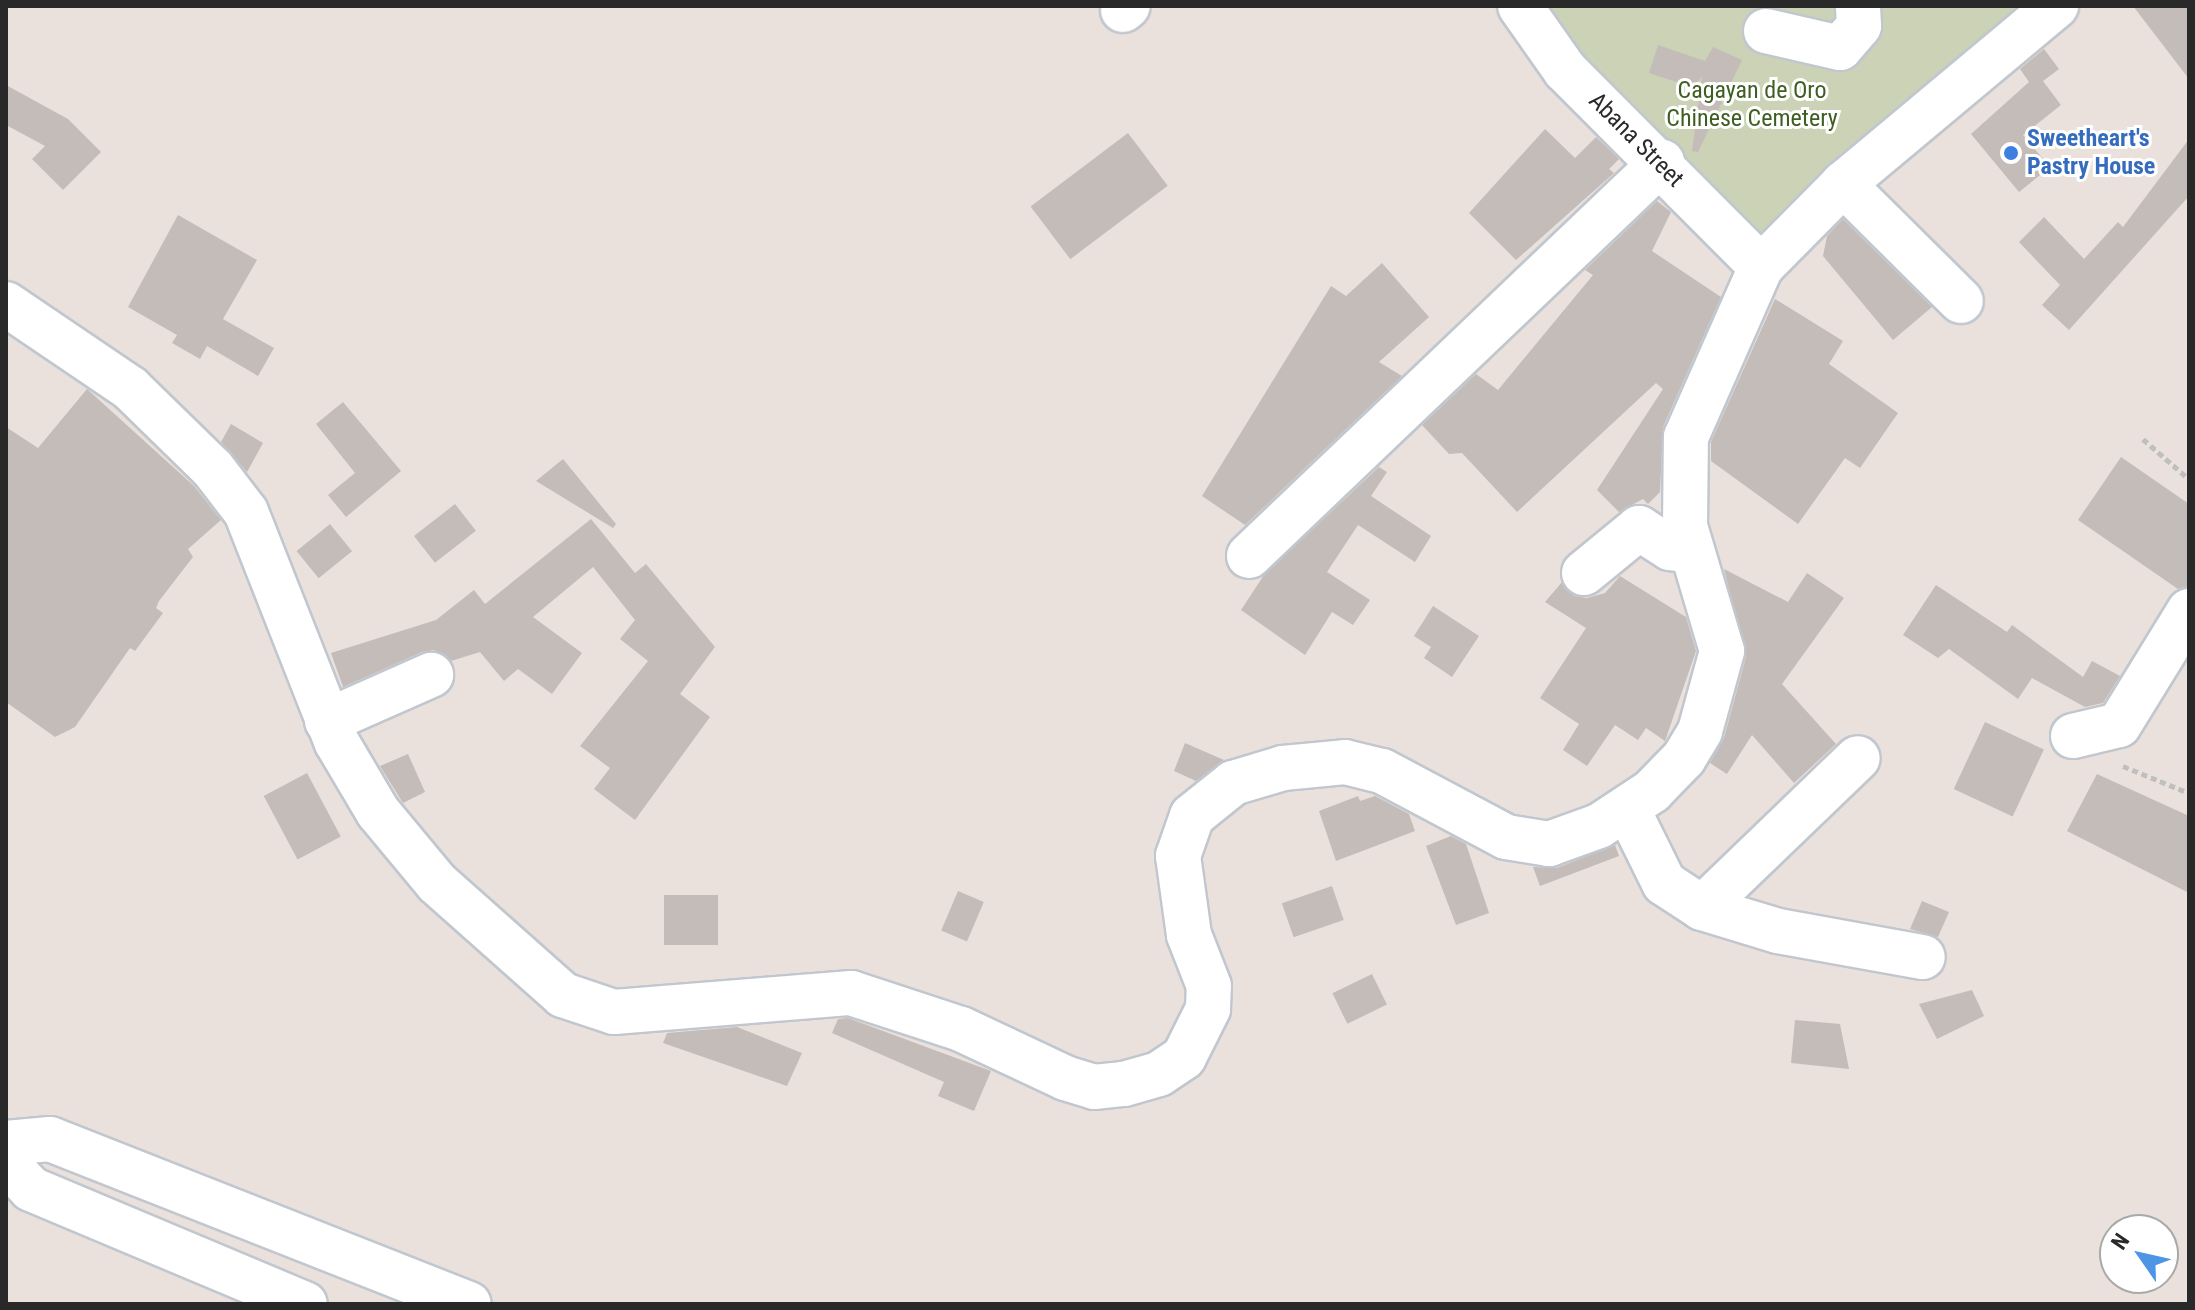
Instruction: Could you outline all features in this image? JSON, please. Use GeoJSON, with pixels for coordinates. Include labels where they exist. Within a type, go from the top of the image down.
{"type":"FeatureCollection","features":[{"type":"Feature","properties":{"kind":"street","name":"Abana Street"},"geometry":{"type":"LineString","coordinates":[[1520,6],[1565,70],[1662,162],[1761,267]]}},
{"type":"Feature","properties":{"kind":"street"},"geometry":{"type":"LineString","coordinates":[[1766,31],[1840,48],[1859,26],[1858,6]]}},
{"type":"Feature","properties":{"kind":"street"},"geometry":{"type":"LineString","coordinates":[[6,304],[130,388],[238,501],[269,561],[327,721],[378,812],[437,883],[563,995],[614,1012],[867,996],[1094,1087],[1159,1074],[1184,1057],[1197,1034],[1209,986],[1189,935],[1178,856],[1192,816],[1233,783],[1283,768],[1345,762],[1382,771],[1506,837],[1549,844],[1572,841],[1627,808],[1684,758],[1718,678],[1722,651],[1705,574],[1692,551],[1683,493],[1686,437],[1761,267],[1843,184],[2056,6]]}},
{"type":"Feature","properties":{"kind":"street"},"geometry":{"type":"LineString","coordinates":[[1249,556],[1662,162]]}},
{"type":"Feature","properties":{"kind":"street"},"geometry":{"type":"LineString","coordinates":[[1843,184],[1961,301]]}},
{"type":"Feature","properties":{"kind":"street"},"geometry":{"type":"LineString","coordinates":[[1584,573],[1639,528],[1670,548],[1692,551]]}},
{"type":"Feature","properties":{"kind":"street"},"geometry":{"type":"LineString","coordinates":[[2073,736],[2119,725],[2189,611]]}},
{"type":"Feature","properties":{"kind":"street"},"geometry":{"type":"LineString","coordinates":[[327,721],[431,675]]}},
{"type":"Feature","properties":{"kind":"street"},"geometry":{"type":"LineString","coordinates":[[1702,908],[1858,758]]}},
{"type":"Feature","properties":{"kind":"street"},"geometry":{"type":"LineString","coordinates":[[1627,808],[1664,883],[1702,908],[1737,922],[1923,957]]}},
{"type":"Feature","properties":{"kind":"street"},"geometry":{"type":"LineString","coordinates":[[6,1143],[50,1139],[469,1304]]}},
{"type":"Feature","properties":{"kind":"street"},"geometry":{"type":"LineString","coordinates":[[6,1163],[31,1189],[305,1304]]}},
{"type":"Feature","properties":{"kind":"path"},"geometry":{"type":"LineString","coordinates":[[2143,439],[2189,479]]}},
{"type":"Feature","properties":{"kind":"green space","name":"Cagayan de Oro Chinese Cemetery"},"geometry":{"type":"Polygon","coordinates":[[[1530,6],[2026,6],[1820,175],[1756,248],[1530,6]]]}},
{"type":"Feature","properties":{"kind":"building"},"geometry":{"type":"Polygon","coordinates":[[[2133,6],[2189,6],[2189,79],[2133,6]]]}},
{"type":"Feature","properties":{"kind":"building"},"geometry":{"type":"Polygon","coordinates":[[[1658,45],[1705,61],[1713,47],[1742,60],[1698,152],[1692,151],[1702,77],[1692,87],[1649,73],[1658,45]]]}},
{"type":"Feature","properties":{"kind":"building"},"geometry":{"type":"Polygon","coordinates":[[[2044,49],[2059,69],[2043,81],[2061,105],[2023,135],[2050,167],[2019,192],[1971,134],[2029,82],[2020,69],[2044,49]]]}},
{"type":"Feature","properties":{"kind":"building"},"geometry":{"type":"Polygon","coordinates":[[[6,85],[68,119],[101,152],[63,190],[32,159],[45,146],[6,125],[6,85]]]}},
{"type":"Feature","properties":{"kind":"building"},"geometry":{"type":"Polygon","coordinates":[[[1545,129],[1575,158],[1596,137],[1619,159],[1609,169],[1614,173],[1516,260],[1469,213],[1545,129]]]}},
{"type":"Feature","properties":{"kind":"building"},"geometry":{"type":"Polygon","coordinates":[[[1128,133],[1168,186],[1070,259],[1031,206],[1128,133]]]}},
{"type":"Feature","properties":{"kind":"building"},"geometry":{"type":"Polygon","coordinates":[[[2189,139],[2189,196],[2069,330],[2042,305],[2060,285],[2019,242],[2044,217],[2084,259],[2118,222],[2123,227],[2189,139]]]}},
{"type":"Feature","properties":{"kind":"building"},"geometry":{"type":"Polygon","coordinates":[[[1657,201],[1671,212],[1652,251],[1721,297],[1663,427],[1660,492],[1648,504],[1643,499],[1619,512],[1597,490],[1663,389],[1656,383],[1517,512],[1462,453],[1449,454],[1422,425],[1476,374],[1498,390],[1593,275],[1585,270],[1657,201]]]}},
{"type":"Feature","properties":{"kind":"building"},"geometry":{"type":"Polygon","coordinates":[[[178,215],[257,260],[223,319],[274,348],[258,376],[207,346],[200,359],[172,343],[177,335],[128,307],[178,215]]]}},
{"type":"Feature","properties":{"kind":"building"},"geometry":{"type":"Polygon","coordinates":[[[1843,219],[1932,307],[1893,340],[1823,256],[1827,236],[1843,219]]]}},
{"type":"Feature","properties":{"kind":"building"},"geometry":{"type":"Polygon","coordinates":[[[1382,263],[1429,317],[1379,362],[1402,376],[1245,525],[1202,496],[1331,286],[1346,296],[1382,263]]]}},
{"type":"Feature","properties":{"kind":"building"},"geometry":{"type":"Polygon","coordinates":[[[1775,299],[1843,341],[1829,364],[1898,413],[1860,468],[1845,458],[1798,524],[1711,461],[1711,442],[1775,299]]]}},
{"type":"Feature","properties":{"kind":"building"},"geometry":{"type":"Polygon","coordinates":[[[87,389],[194,486],[221,520],[188,549],[193,557],[159,601],[156,608],[163,613],[135,651],[130,648],[75,727],[55,737],[6,702],[6,427],[38,448],[87,389]]]}},
{"type":"Feature","properties":{"kind":"building"},"geometry":{"type":"Polygon","coordinates":[[[343,402],[401,471],[346,517],[328,495],[355,473],[316,424],[343,402]]]}},
{"type":"Feature","properties":{"kind":"building"},"geometry":{"type":"Polygon","coordinates":[[[231,424],[263,443],[247,472],[221,442],[231,424]]]}},
{"type":"Feature","properties":{"kind":"building"},"geometry":{"type":"Polygon","coordinates":[[[2121,457],[2189,504],[2189,586],[2178,589],[2078,520],[2121,457]]]}},
{"type":"Feature","properties":{"kind":"building"},"geometry":{"type":"Polygon","coordinates":[[[563,459],[616,524],[613,528],[536,481],[563,459]]]}},
{"type":"Feature","properties":{"kind":"building"},"geometry":{"type":"Polygon","coordinates":[[[1379,467],[1387,472],[1371,496],[1431,536],[1415,562],[1358,525],[1327,572],[1370,600],[1353,625],[1332,612],[1305,655],[1241,610],[1264,575],[1379,467]]]}},
{"type":"Feature","properties":{"kind":"building"},"geometry":{"type":"Polygon","coordinates":[[[455,504],[476,531],[435,563],[414,536],[455,504]]]}},
{"type":"Feature","properties":{"kind":"building"},"geometry":{"type":"Polygon","coordinates":[[[591,519],[635,573],[646,564],[715,647],[680,694],[710,717],[635,820],[594,789],[610,768],[580,746],[648,661],[620,639],[635,620],[593,567],[533,617],[582,653],[552,694],[518,669],[504,681],[480,652],[451,661],[434,650],[422,652],[343,687],[331,653],[436,620],[474,590],[485,604],[591,519]]]}},
{"type":"Feature","properties":{"kind":"building"},"geometry":{"type":"Polygon","coordinates":[[[330,524],[352,551],[319,578],[297,551],[330,524]]]}},
{"type":"Feature","properties":{"kind":"building"},"geometry":{"type":"Polygon","coordinates":[[[1724,569],[1788,602],[1807,573],[1844,598],[1782,684],[1836,744],[1794,783],[1752,735],[1727,774],[1710,763],[1724,738],[1746,657],[1724,569]]]}},
{"type":"Feature","properties":{"kind":"building"},"geometry":{"type":"Polygon","coordinates":[[[1620,576],[1686,617],[1696,651],[1665,741],[1646,728],[1638,740],[1615,725],[1587,766],[1563,750],[1579,724],[1540,698],[1586,628],[1545,602],[1562,582],[1574,596],[1587,598],[1605,593],[1620,576]]]}},
{"type":"Feature","properties":{"kind":"building"},"geometry":{"type":"Polygon","coordinates":[[[1936,585],[2007,632],[2012,625],[2083,677],[2092,661],[2120,676],[2103,703],[2085,707],[2032,678],[2018,699],[1949,649],[1938,658],[1903,635],[1936,585]]]}},
{"type":"Feature","properties":{"kind":"building"},"geometry":{"type":"Polygon","coordinates":[[[1433,606],[1479,636],[1452,677],[1424,658],[1431,647],[1414,636],[1433,606]]]}},
{"type":"Feature","properties":{"kind":"building"},"geometry":{"type":"Polygon","coordinates":[[[1985,722],[2044,749],[2013,817],[1954,789],[1985,722]]]}},
{"type":"Feature","properties":{"kind":"building"},"geometry":{"type":"Polygon","coordinates":[[[1185,743],[1224,760],[1196,781],[1174,771],[1185,743]]]}},
{"type":"Feature","properties":{"kind":"building"},"geometry":{"type":"Polygon","coordinates":[[[408,754],[425,792],[403,803],[380,766],[408,754]]]}},
{"type":"Feature","properties":{"kind":"building"},"geometry":{"type":"Polygon","coordinates":[[[307,773],[341,837],[298,860],[264,796],[307,773]]]}},
{"type":"Feature","properties":{"kind":"building"},"geometry":{"type":"Polygon","coordinates":[[[2097,774],[2189,816],[2189,893],[2067,831],[2097,774]]]}},
{"type":"Feature","properties":{"kind":"building"},"geometry":{"type":"Polygon","coordinates":[[[1358,796],[1360,801],[1375,796],[1409,814],[1415,831],[1336,861],[1319,811],[1358,796]]]}},
{"type":"Feature","properties":{"kind":"building"},"geometry":{"type":"Polygon","coordinates":[[[1451,836],[1466,844],[1489,913],[1456,925],[1426,846],[1451,836]]]}},
{"type":"Feature","properties":{"kind":"building"},"geometry":{"type":"Polygon","coordinates":[[[1615,845],[1619,856],[1540,886],[1533,867],[1557,868],[1615,845]]]}},
{"type":"Feature","properties":{"kind":"building"},"geometry":{"type":"Polygon","coordinates":[[[1332,886],[1344,920],[1294,937],[1282,903],[1332,886]]]}},
{"type":"Feature","properties":{"kind":"building"},"geometry":{"type":"Polygon","coordinates":[[[958,891],[984,902],[967,942],[941,931],[958,891]]]}},
{"type":"Feature","properties":{"kind":"building"},"geometry":{"type":"Polygon","coordinates":[[[664,895],[718,895],[718,945],[664,945],[664,895]]]}},
{"type":"Feature","properties":{"kind":"building"},"geometry":{"type":"Polygon","coordinates":[[[1922,901],[1949,912],[1938,937],[1910,929],[1922,901]]]}},
{"type":"Feature","properties":{"kind":"building"},"geometry":{"type":"Polygon","coordinates":[[[1372,974],[1387,1005],[1347,1024],[1332,993],[1372,974]]]}},
{"type":"Feature","properties":{"kind":"building"},"geometry":{"type":"Polygon","coordinates":[[[1972,990],[1984,1016],[1937,1039],[1919,1004],[1972,990]]]}},
{"type":"Feature","properties":{"kind":"building"},"geometry":{"type":"Polygon","coordinates":[[[848,1018],[991,1071],[974,1111],[938,1096],[944,1082],[832,1033],[838,1019],[848,1018]]]}},
{"type":"Feature","properties":{"kind":"building"},"geometry":{"type":"Polygon","coordinates":[[[1795,1020],[1840,1024],[1849,1069],[1791,1063],[1795,1020]]]}},
{"type":"Feature","properties":{"kind":"building"},"geometry":{"type":"Polygon","coordinates":[[[737,1027],[802,1053],[787,1086],[663,1043],[667,1033],[737,1027]]]}},
{"type":"Feature","properties":{"kind":"place","name":"Sweetheart's Pastry House"},"geometry":{"type":"Point","coordinates":[2011,153]}}]}
